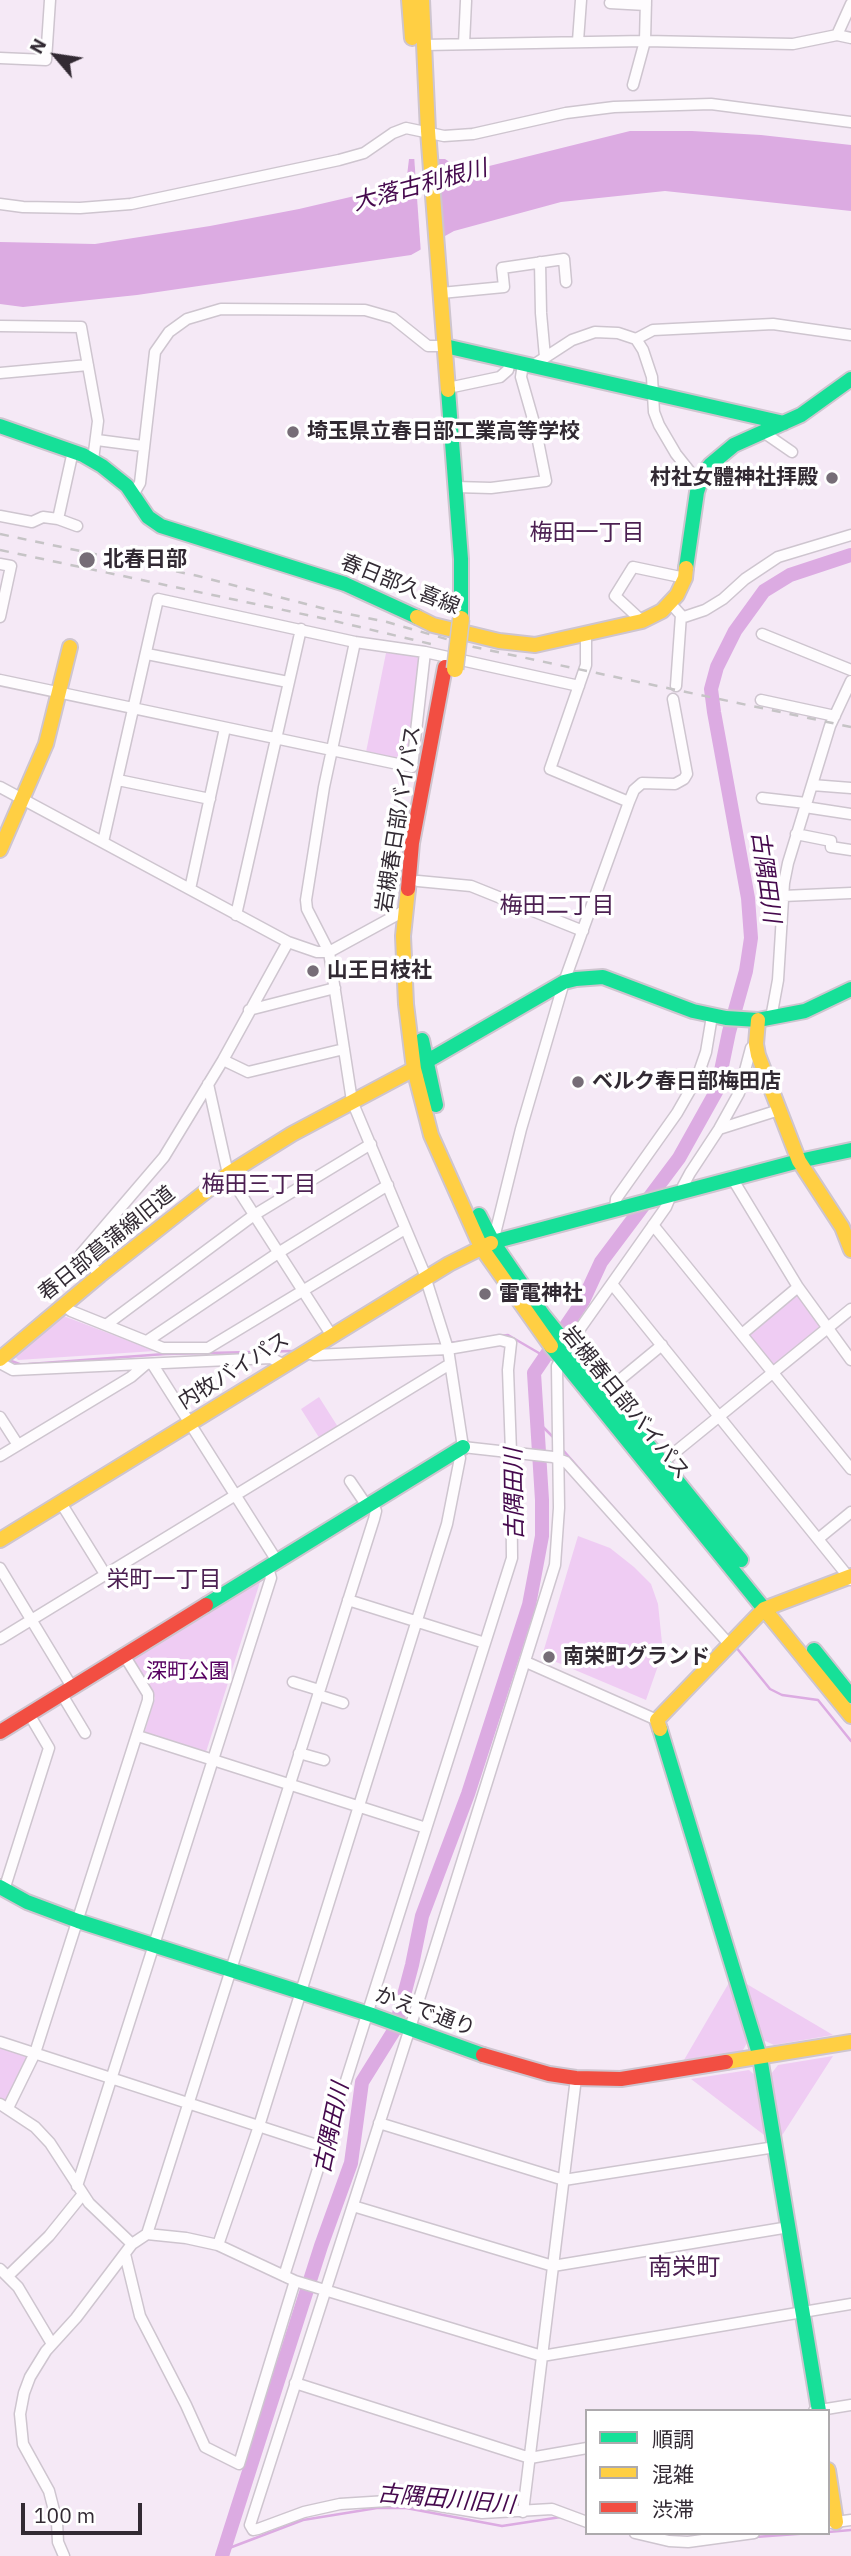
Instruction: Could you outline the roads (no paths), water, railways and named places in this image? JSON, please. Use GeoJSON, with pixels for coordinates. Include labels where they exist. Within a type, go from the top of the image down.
{"type":"FeatureCollection","features":[{"type":"Feature","properties":{"kind":"main road"},"geometry":{"type":"LineString","coordinates":[[407,0],[418,45]]}},
{"type":"Feature","properties":{"kind":"main road","name":"岩槻春日部バイパス"},"geometry":{"type":"LineString","coordinates":[[422,0],[418,45],[456,618]]}},
{"type":"Feature","properties":{"kind":"main road","name":"岩槻春日部バイパス"},"geometry":{"type":"LineString","coordinates":[[420,1066],[415,970],[418,881],[450,668],[461,559],[448,388],[440,347],[441,293],[433,253]]}},
{"type":"Feature","properties":{"kind":"main road"},"geometry":{"type":"LineString","coordinates":[[440,347],[528,362],[653,394],[784,423]]}},
{"type":"Feature","properties":{"kind":"main road"},"geometry":{"type":"LineString","coordinates":[[671,604],[685,578],[699,483],[718,457],[734,445],[801,415],[851,379]]}},
{"type":"Feature","properties":{"kind":"main road","name":"春日部久喜線"},"geometry":{"type":"LineString","coordinates":[[0,426],[93,460],[119,479],[148,517],[161,526],[345,584],[433,625],[499,642],[524,645],[586,635],[642,621],[656,616],[671,604]]}},
{"type":"Feature","properties":{"kind":"main road"},"geometry":{"type":"LineString","coordinates":[[0,850],[46,744],[70,647]]}},
{"type":"Feature","properties":{"kind":"main road","name":"岩槻春日部バイパス"},"geometry":{"type":"LineString","coordinates":[[450,668],[412,843],[404,911],[406,1004],[420,1066],[447,1145],[487,1245],[539,1321],[770,1606],[851,1696]]}},
{"type":"Feature","properties":{"kind":"main road"},"geometry":{"type":"LineString","coordinates":[[420,1066],[564,982],[591,976],[603,977],[712,1016],[761,1019],[805,1011],[851,989]]}},
{"type":"Feature","properties":{"kind":"main road"},"geometry":{"type":"LineString","coordinates":[[761,1019],[756,1044],[779,1110],[799,1161],[846,1224],[851,1250]]}},
{"type":"Feature","properties":{"kind":"main road","name":"春日部菖蒲線旧道"},"geometry":{"type":"LineString","coordinates":[[0,1361],[63,1305],[228,1174],[268,1147],[420,1066]]}},
{"type":"Feature","properties":{"kind":"main road","name":"内牧バイパス"},"geometry":{"type":"LineString","coordinates":[[0,1540],[426,1278],[487,1245],[732,1178],[851,1150]]}},
{"type":"Feature","properties":{"kind":"main road","name":"岩槻春日部バイパス"},"geometry":{"type":"LineString","coordinates":[[563,1350],[605,1392],[663,1462],[851,1716]]}},
{"type":"Feature","properties":{"kind":"main road"},"geometry":{"type":"LineString","coordinates":[[0,1732],[459,1449]]}},
{"type":"Feature","properties":{"kind":"main road"},"geometry":{"type":"LineString","coordinates":[[817,2409],[804,2311],[760,2057],[657,1720],[729,1644],[770,1606],[850,1577]]}},
{"type":"Feature","properties":{"kind":"main road","name":"かえで通り"},"geometry":{"type":"LineString","coordinates":[[1,1893],[78,1921],[370,2014],[520,2067],[576,2078],[621,2079],[646,2076],[851,2042]]}},
{"type":"Feature","properties":{"kind":"main road"},"geometry":{"type":"LineString","coordinates":[[830,2479],[839,2521]]}},
{"type":"Feature","properties":{"kind":"street"},"geometry":{"type":"LineString","coordinates":[[0,58],[46,60],[50,0]]}},
{"type":"Feature","properties":{"kind":"street"},"geometry":{"type":"LineString","coordinates":[[579,41],[581,0]]}},
{"type":"Feature","properties":{"kind":"street"},"geometry":{"type":"LineString","coordinates":[[464,44],[466,1]]}},
{"type":"Feature","properties":{"kind":"street"},"geometry":{"type":"LineString","coordinates":[[610,3],[646,2],[645,41],[633,85]]}},
{"type":"Feature","properties":{"kind":"street"},"geometry":{"type":"LineString","coordinates":[[837,35],[851,4]]}},
{"type":"Feature","properties":{"kind":"street"},"geometry":{"type":"LineString","coordinates":[[418,45],[579,41],[793,44],[837,35],[851,38]]}},
{"type":"Feature","properties":{"kind":"street"},"geometry":{"type":"LineString","coordinates":[[0,204],[80,208],[131,204],[339,160],[363,153],[406,128],[444,135],[473,134],[566,113],[614,107],[671,103],[736,106],[851,122]]}},
{"type":"Feature","properties":{"kind":"street"},"geometry":{"type":"LineString","coordinates":[[441,293],[504,287],[502,268],[564,259],[566,282]]}},
{"type":"Feature","properties":{"kind":"street"},"geometry":{"type":"LineString","coordinates":[[456,487],[491,488],[546,481],[536,426],[521,377],[528,362],[541,313],[540,262]]}},
{"type":"Feature","properties":{"kind":"street"},"geometry":{"type":"LineString","coordinates":[[133,495],[140,483],[155,352],[169,332],[195,316],[221,309],[365,310],[393,318],[423,344],[440,347]]}},
{"type":"Feature","properties":{"kind":"street"},"geometry":{"type":"LineString","coordinates":[[448,388],[500,377],[508,370],[595,332],[618,333],[636,339],[653,330],[773,324],[851,335]]}},
{"type":"Feature","properties":{"kind":"street"},"geometry":{"type":"LineString","coordinates":[[0,326],[81,327],[98,421],[93,460]]}},
{"type":"Feature","properties":{"kind":"street"},"geometry":{"type":"LineString","coordinates":[[636,339],[648,365],[654,412],[659,425],[673,451],[699,483]]}},
{"type":"Feature","properties":{"kind":"street"},"geometry":{"type":"LineString","coordinates":[[0,373],[88,365]]}},
{"type":"Feature","properties":{"kind":"street"},"geometry":{"type":"LineString","coordinates":[[763,432],[792,452]]}},
{"type":"Feature","properties":{"kind":"street"},"geometry":{"type":"LineString","coordinates":[[97,440],[143,446]]}},
{"type":"Feature","properties":{"kind":"street"},"geometry":{"type":"LineString","coordinates":[[58,519],[73,451]]}},
{"type":"Feature","properties":{"kind":"street"},"geometry":{"type":"LineString","coordinates":[[0,516],[32,522],[43,517],[77,526]]}},
{"type":"Feature","properties":{"kind":"street"},"geometry":{"type":"LineString","coordinates":[[681,618],[705,610],[778,557],[851,535]]}},
{"type":"Feature","properties":{"kind":"street"},"geometry":{"type":"LineString","coordinates":[[0,564],[11,566],[0,617]]}},
{"type":"Feature","properties":{"kind":"street"},"geometry":{"type":"LineString","coordinates":[[642,621],[615,596],[633,567],[685,578]]}},
{"type":"Feature","properties":{"kind":"street"},"geometry":{"type":"LineString","coordinates":[[103,842],[158,599],[355,642],[425,652],[579,685]]}},
{"type":"Feature","properties":{"kind":"street"},"geometry":{"type":"LineString","coordinates":[[671,604],[681,615],[676,686]]}},
{"type":"Feature","properties":{"kind":"street"},"geometry":{"type":"LineString","coordinates":[[236,915],[300,629]]}},
{"type":"Feature","properties":{"kind":"street"},"geometry":{"type":"LineString","coordinates":[[586,635],[586,666],[550,769],[629,802]]}},
{"type":"Feature","properties":{"kind":"street"},"geometry":{"type":"LineString","coordinates":[[762,635],[851,670]]}},
{"type":"Feature","properties":{"kind":"street"},"geometry":{"type":"LineString","coordinates":[[218,2245],[259,2126],[418,1622],[447,1524],[460,1458],[448,1349],[426,1278],[352,1101],[329,952],[307,909],[306,900],[331,750],[355,642]]}},
{"type":"Feature","properties":{"kind":"street"},"geometry":{"type":"LineString","coordinates":[[0,680],[412,766],[425,652]]}},
{"type":"Feature","properties":{"kind":"street"},"geometry":{"type":"LineString","coordinates":[[147,654],[288,682]]}},
{"type":"Feature","properties":{"kind":"street"},"geometry":{"type":"LineString","coordinates":[[761,1019],[781,957],[784,883],[796,834],[835,716],[851,681]]}},
{"type":"Feature","properties":{"kind":"street"},"geometry":{"type":"LineString","coordinates":[[487,1245],[564,982],[634,790],[642,783],[675,784],[687,774],[673,699]]}},
{"type":"Feature","properties":{"kind":"street"},"geometry":{"type":"LineString","coordinates":[[761,700],[835,716]]}},
{"type":"Feature","properties":{"kind":"street"},"geometry":{"type":"LineString","coordinates":[[190,889],[225,728]]}},
{"type":"Feature","properties":{"kind":"street"},"geometry":{"type":"LineString","coordinates":[[118,780],[210,799]]}},
{"type":"Feature","properties":{"kind":"street"},"geometry":{"type":"LineString","coordinates":[[812,785],[851,788]]}},
{"type":"Feature","properties":{"kind":"street"},"geometry":{"type":"LineString","coordinates":[[0,787],[236,915],[288,942],[317,952],[329,952],[404,911]]}},
{"type":"Feature","properties":{"kind":"street"},"geometry":{"type":"LineString","coordinates":[[762,799],[851,814]]}},
{"type":"Feature","properties":{"kind":"street"},"geometry":{"type":"LineString","coordinates":[[796,834],[831,841],[831,847],[851,850]]}},
{"type":"Feature","properties":{"kind":"street"},"geometry":{"type":"LineString","coordinates":[[418,881],[471,886],[583,931]]}},
{"type":"Feature","properties":{"kind":"street"},"geometry":{"type":"LineString","coordinates":[[783,896],[851,893]]}},
{"type":"Feature","properties":{"kind":"street"},"geometry":{"type":"LineString","coordinates":[[100,1275],[81,1254],[164,1157],[223,1060],[288,942]]}},
{"type":"Feature","properties":{"kind":"street"},"geometry":{"type":"LineString","coordinates":[[249,1010],[335,988]]}},
{"type":"Feature","properties":{"kind":"street"},"geometry":{"type":"LineString","coordinates":[[619,1208],[616,1199],[677,1114],[697,1078],[706,1052],[712,1016]]}},
{"type":"Feature","properties":{"kind":"street"},"geometry":{"type":"LineString","coordinates":[[585,2521],[552,2510],[482,2514],[403,2500],[361,2501],[304,2512],[253,2530],[251,2528],[251,2520],[295,2383],[321,2289],[353,2206],[407,2027],[555,1565],[559,1508],[555,1457],[557,1366],[563,1350],[719,1129],[739,1093],[751,1048],[756,1044]]}},
{"type":"Feature","properties":{"kind":"street"},"geometry":{"type":"LineString","coordinates":[[223,1060],[248,1072],[344,1049]]}},
{"type":"Feature","properties":{"kind":"street"},"geometry":{"type":"LineString","coordinates":[[208,1084],[228,1174],[332,1336]]}},
{"type":"Feature","properties":{"kind":"street"},"geometry":{"type":"LineString","coordinates":[[719,1129],[779,1110]]}},
{"type":"Feature","properties":{"kind":"street"},"geometry":{"type":"LineString","coordinates":[[106,1325],[254,1215],[371,1144]]}},
{"type":"Feature","properties":{"kind":"street"},"geometry":{"type":"LineString","coordinates":[[732,1178],[798,1287],[851,1360]]}},
{"type":"Feature","properties":{"kind":"street"},"geometry":{"type":"LineString","coordinates":[[147,1342],[278,1252],[388,1185]]}},
{"type":"Feature","properties":{"kind":"street"},"geometry":{"type":"LineString","coordinates":[[653,1225],[851,1469]]}},
{"type":"Feature","properties":{"kind":"street"},"geometry":{"type":"LineString","coordinates":[[63,1305],[71,1311],[163,1348],[208,1348],[405,1228]]}},
{"type":"Feature","properties":{"kind":"street"},"geometry":{"type":"LineString","coordinates":[[612,1284],[850,1577]]}},
{"type":"Feature","properties":{"kind":"street"},"geometry":{"type":"LineString","coordinates":[[742,1334],[798,1287]]}},
{"type":"Feature","properties":{"kind":"street"},"geometry":{"type":"LineString","coordinates":[[663,1462],[851,1309]]}},
{"type":"Feature","properties":{"kind":"street"},"geometry":{"type":"LineString","coordinates":[[284,2276],[370,2014],[512,1558],[512,1451],[508,1370],[511,1343],[500,1340],[448,1349],[314,1355],[305,1352]]}},
{"type":"Feature","properties":{"kind":"street"},"geometry":{"type":"LineString","coordinates":[[605,1392],[662,1345]]}},
{"type":"Feature","properties":{"kind":"street"},"geometry":{"type":"LineString","coordinates":[[0,1361],[13,1370],[271,1358],[284,1365]]}},
{"type":"Feature","properties":{"kind":"street"},"geometry":{"type":"LineString","coordinates":[[0,1639],[450,1364]]}},
{"type":"Feature","properties":{"kind":"street"},"geometry":{"type":"LineString","coordinates":[[52,2344],[18,2287],[4,2273],[50,2236],[80,2190],[112,2078],[271,1578],[272,1565],[236,1495],[149,1365]]}},
{"type":"Feature","properties":{"kind":"street"},"geometry":{"type":"LineString","coordinates":[[0,1456],[149,1365]]}},
{"type":"Feature","properties":{"kind":"street"},"geometry":{"type":"LineString","coordinates":[[0,1417],[18,1445]]}},
{"type":"Feature","properties":{"kind":"street"},"geometry":{"type":"LineString","coordinates":[[459,1449],[512,1451],[555,1457],[566,1462],[729,1644]]}},
{"type":"Feature","properties":{"kind":"street"},"geometry":{"type":"LineString","coordinates":[[64,2556],[58,2542],[57,2522],[49,2491],[27,2455],[20,2429],[24,2393],[30,2377],[52,2344],[76,2318],[132,2244],[147,2234],[374,1519],[376,1511],[350,1480]]}},
{"type":"Feature","properties":{"kind":"street"},"geometry":{"type":"LineString","coordinates":[[61,1503],[105,1574]]}},
{"type":"Feature","properties":{"kind":"street"},"geometry":{"type":"LineString","coordinates":[[818,1539],[851,1512]]}},
{"type":"Feature","properties":{"kind":"street"},"geometry":{"type":"LineString","coordinates":[[0,1568],[66,1690],[85,1733]]}},
{"type":"Feature","properties":{"kind":"street"},"geometry":{"type":"LineString","coordinates":[[348,1600],[485,1643]]}},
{"type":"Feature","properties":{"kind":"street"},"geometry":{"type":"LineString","coordinates":[[124,1656],[148,1694],[138,1736],[35,2053],[4,2106],[35,2127],[50,2143],[80,2190],[132,2244]]}},
{"type":"Feature","properties":{"kind":"street"},"geometry":{"type":"LineString","coordinates":[[526,1662],[657,1720]]}},
{"type":"Feature","properties":{"kind":"street"},"geometry":{"type":"LineString","coordinates":[[293,1682],[343,1703]]}},
{"type":"Feature","properties":{"kind":"street"},"geometry":{"type":"LineString","coordinates":[[1,1893],[49,1748],[29,1714]]}},
{"type":"Feature","properties":{"kind":"street"},"geometry":{"type":"LineString","coordinates":[[138,1736],[426,1828]]}},
{"type":"Feature","properties":{"kind":"street"},"geometry":{"type":"LineString","coordinates":[[299,1753],[324,1760]]}},
{"type":"Feature","properties":{"kind":"street"},"geometry":{"type":"LineString","coordinates":[[0,2042],[326,2148]]}},
{"type":"Feature","properties":{"kind":"street"},"geometry":{"type":"LineString","coordinates":[[523,2512],[576,2078]]}},
{"type":"Feature","properties":{"kind":"street"},"geometry":{"type":"LineString","coordinates":[[379,2123],[564,2180],[775,2147]]}},
{"type":"Feature","properties":{"kind":"street"},"geometry":{"type":"LineString","coordinates":[[353,2206],[553,2266],[789,2227]]}},
{"type":"Feature","properties":{"kind":"street"},"geometry":{"type":"LineString","coordinates":[[147,2234],[218,2245],[295,2281],[542,2356],[851,2304]]}},
{"type":"Feature","properties":{"kind":"street"},"geometry":{"type":"LineString","coordinates":[[125,2254],[140,2316],[205,2447],[239,2464],[295,2281]]}},
{"type":"Feature","properties":{"kind":"street"},"geometry":{"type":"LineString","coordinates":[[295,2383],[530,2458],[585,2448]]}},
{"type":"Feature","properties":{"kind":"street"},"geometry":{"type":"LineString","coordinates":[[828,2409],[851,2405]]}},
{"type":"Feature","properties":{"kind":"street"},"geometry":{"type":"LineString","coordinates":[[644,2535],[688,2543],[741,2535]]}},
{"type":"Feature","properties":{"kind":"water","name":"大落古利根川"},"geometry":{"type":"Polygon","coordinates":[[[630,131],[761,135],[851,145],[851,211],[665,191],[561,202],[454,231],[411,255],[137,295],[23,307],[0,304],[0,242],[95,244],[210,226],[406,184],[409,159],[445,159],[465,172],[630,131]]]}},
{"type":"Feature","properties":{"kind":"waterway","name":"古隅田川"},"geometry":{"type":"LineString","coordinates":[[222,2556],[321,2246],[351,2163],[362,2082],[395,2029],[422,1916],[468,1794],[529,1605],[542,1536],[534,1373],[583,1301],[601,1262],[679,1158],[717,1090],[746,971],[751,938],[748,898],[711,689],[717,667],[735,631],[764,591],[790,575],[851,555]]}},
{"type":"Feature","properties":{"kind":"waterway"},"geometry":{"type":"LineString","coordinates":[[500,1336],[508,1335],[544,1356]]}},
{"type":"Feature","properties":{"kind":"waterway"},"geometry":{"type":"LineString","coordinates":[[448,1343],[466,1341]]}},
{"type":"Feature","properties":{"kind":"waterway"},"geometry":{"type":"LineString","coordinates":[[323,1350],[417,1346]]}},
{"type":"Feature","properties":{"kind":"waterway"},"geometry":{"type":"LineString","coordinates":[[29,1364],[165,1354],[295,1351]]}},
{"type":"Feature","properties":{"kind":"waterway"},"geometry":{"type":"LineString","coordinates":[[6,1359],[22,1365]]}},
{"type":"Feature","properties":{"kind":"waterway"},"geometry":{"type":"LineString","coordinates":[[539,1423],[554,1438]]}},
{"type":"Feature","properties":{"kind":"waterway"},"geometry":{"type":"LineString","coordinates":[[562,1449],[629,1525]]}},
{"type":"Feature","properties":{"kind":"waterway"},"geometry":{"type":"LineString","coordinates":[[735,1646],[770,1689],[782,1695],[818,1700],[851,1741]]}},
{"type":"Feature","properties":{"kind":"waterway","name":"古隅田川旧川"},"geometry":{"type":"LineString","coordinates":[[219,2556],[224,2550],[303,2520],[377,2508],[406,2508],[502,2526],[561,2517]]}},
{"type":"Feature","properties":{"kind":"waterway","name":"古隅田川旧川"},"geometry":{"type":"LineString","coordinates":[[830,2532],[851,2530]]}},
{"type":"Feature","properties":{"kind":"waterway","name":"古隅田川旧川"},"geometry":{"type":"LineString","coordinates":[[755,2537],[783,2535]]}},
{"type":"Feature","properties":{"kind":"railway"},"geometry":{"type":"LineString","coordinates":[[0,534],[198,576],[387,622],[474,647],[851,727]]}},
{"type":"Feature","properties":{"kind":"railway"},"geometry":{"type":"LineString","coordinates":[[0,550],[431,644]]}},
{"type":"Feature","properties":{"kind":"place","name":"埼玉県立春日部工業高等学校"},"geometry":{"type":"Point","coordinates":[293,432]}},
{"type":"Feature","properties":{"kind":"place","name":"村社女體神社拝殿"},"geometry":{"type":"Point","coordinates":[832,478]}},
{"type":"Feature","properties":{"kind":"place","name":"北春日部"},"geometry":{"type":"Point","coordinates":[87,560]}},
{"type":"Feature","properties":{"kind":"place","name":"山王日枝社"},"geometry":{"type":"Point","coordinates":[313,971]}},
{"type":"Feature","properties":{"kind":"place","name":"ベルク春日部梅田店"},"geometry":{"type":"Point","coordinates":[578,1082]}},
{"type":"Feature","properties":{"kind":"place","name":"雷電神社"},"geometry":{"type":"Point","coordinates":[485,1294]}},
{"type":"Feature","properties":{"kind":"place","name":"南栄町グランド"},"geometry":{"type":"Point","coordinates":[549,1657]}},
{"type":"Feature","properties":{"kind":"district","name":"梅田一丁目"},"geometry":{"type":"Point","coordinates":[587,533]}},
{"type":"Feature","properties":{"kind":"district","name":"梅田二丁目"},"geometry":{"type":"Point","coordinates":[557,906]}},
{"type":"Feature","properties":{"kind":"district","name":"梅田三丁目"},"geometry":{"type":"Point","coordinates":[259,1185]}},
{"type":"Feature","properties":{"kind":"district","name":"栄町一丁目"},"geometry":{"type":"Point","coordinates":[164,1580]}},
{"type":"Feature","properties":{"kind":"district","name":"南栄町"},"geometry":{"type":"Point","coordinates":[684,2268]}},
{"type":"Feature","properties":{"kind":"park label","name":"深町公園"},"geometry":{"type":"Point","coordinates":[188,1672]}}]}
